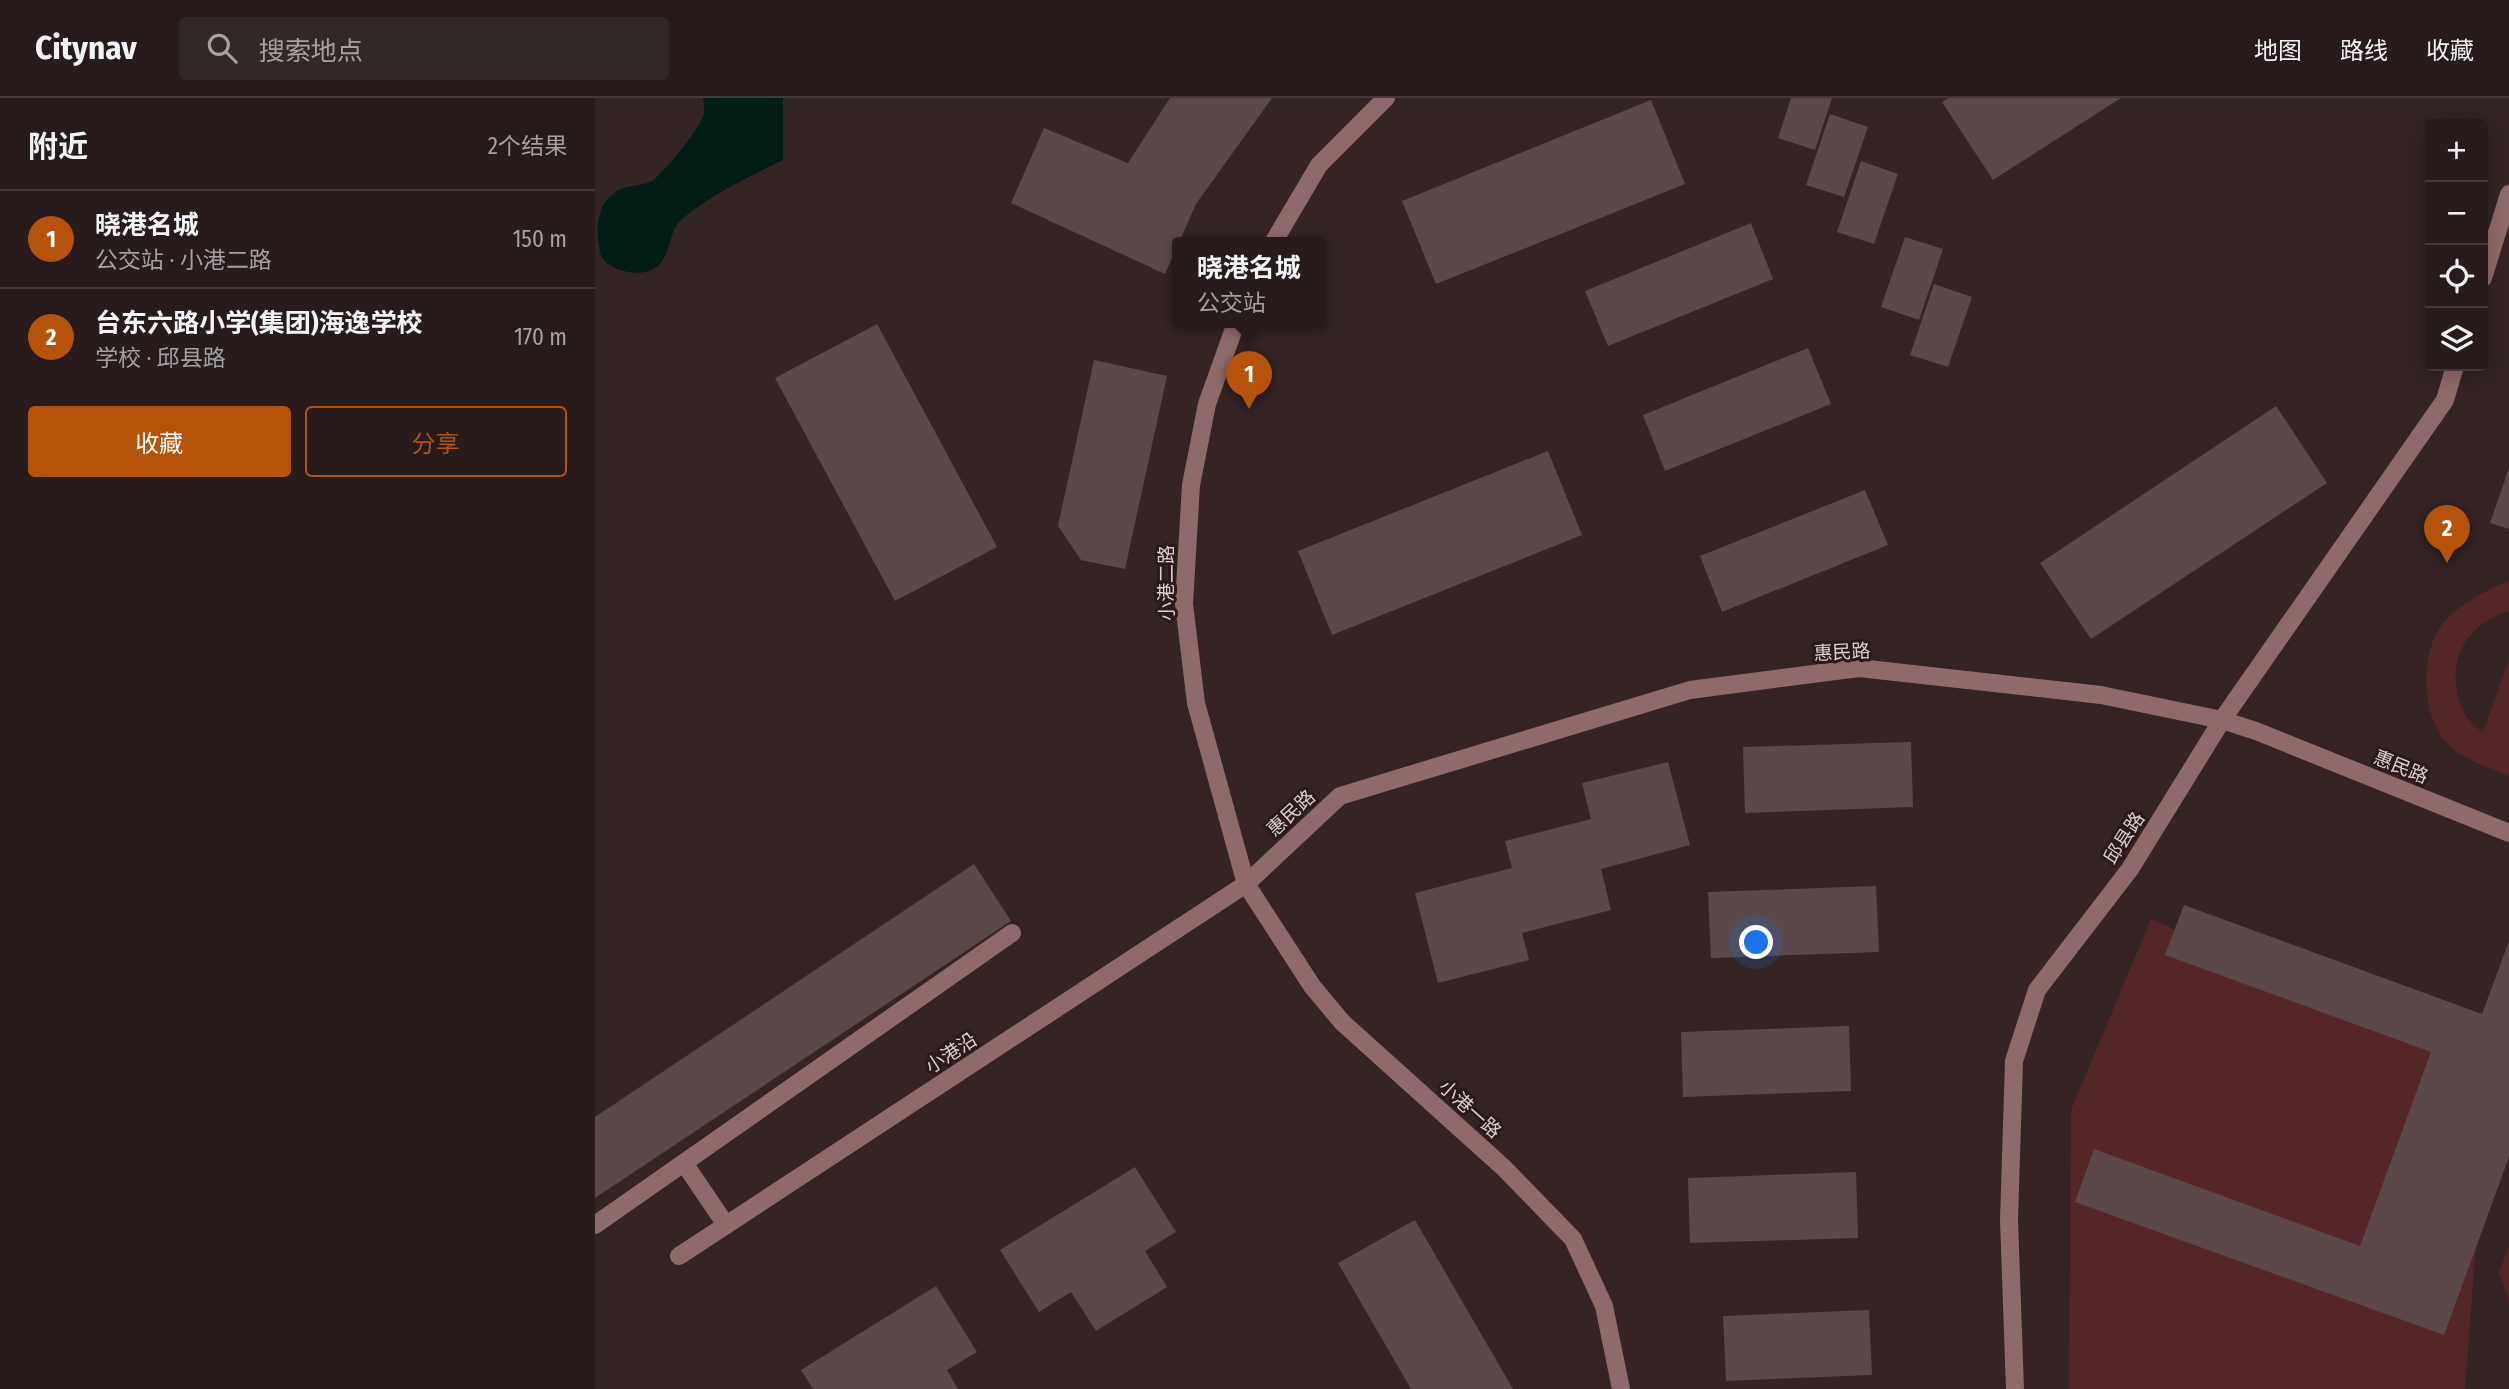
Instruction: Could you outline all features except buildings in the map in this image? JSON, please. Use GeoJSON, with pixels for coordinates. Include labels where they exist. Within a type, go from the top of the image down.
{"type":"FeatureCollection","features":[{"type":"Feature","properties":{"kind":"street"},"geometry":{"type":"LineString","coordinates":[[1277,237],[1319,165],[1386,98]]}},
{"type":"Feature","properties":{"kind":"street"},"geometry":{"type":"LineString","coordinates":[[2488,262],[2509,194]]}},
{"type":"Feature","properties":{"kind":"street","name":"小港二路"},"geometry":{"type":"LineString","coordinates":[[1233,328],[1207,404],[1191,485],[1184,604],[1196,703],[1246,884]]}},
{"type":"Feature","properties":{"kind":"street","name":"邱县路"},"geometry":{"type":"LineString","coordinates":[[2015,1389],[2009,1220],[2014,1061],[2037,990],[2130,869],[2222,720],[2445,400],[2454,371]]}},
{"type":"Feature","properties":{"kind":"street","name":"惠民路"},"geometry":{"type":"LineString","coordinates":[[1246,884],[1340,796],[1690,690],[1859,668],[2101,695],[2222,720],[2509,833]]}},
{"type":"Feature","properties":{"kind":"street","name":"小港沿"},"geometry":{"type":"LineString","coordinates":[[679,1256],[1246,884]]}},
{"type":"Feature","properties":{"kind":"street","name":"小港一路"},"geometry":{"type":"LineString","coordinates":[[1246,884],[1312,986],[1342,1022],[1504,1168],[1573,1239],[1604,1306],[1621,1389]]}},
{"type":"Feature","properties":{"kind":"street"},"geometry":{"type":"LineString","coordinates":[[595,1225],[1012,933]]}},
{"type":"Feature","properties":{"kind":"street"},"geometry":{"type":"LineString","coordinates":[[684,1163],[726,1225]]}},
{"type":"Feature","properties":{"kind":"shaded area"},"geometry":{"type":"Polygon","coordinates":[[[703,98],[783,98],[783,160],[718,194],[682,219],[657,267],[637,273],[610,265],[601,256],[598,237],[599,218],[606,201],[621,189],[652,181],[664,169],[701,120],[704,112],[703,98]]]}},
{"type":"Feature","properties":{"kind":"shaded area"},"geometry":{"type":"Polygon","coordinates":[[[2509,581],[2509,611],[2486,622],[2468,638],[2457,662],[2456,689],[2465,714],[2483,732],[2509,659],[2509,776],[2471,760],[2451,747],[2433,720],[2426,685],[2430,650],[2445,621],[2475,598],[2509,581]]]}},
{"type":"Feature","properties":{"kind":"shaded area"},"geometry":{"type":"Polygon","coordinates":[[[2151,919],[2489,1073],[2465,1389],[2069,1389],[2071,1110],[2151,919]]]}},
{"type":"Feature","properties":{"kind":"shaded area"},"geometry":{"type":"Polygon","coordinates":[[[2509,1246],[2509,1302],[2499,1272],[2509,1246]]]}},
{"type":"Feature","properties":{"kind":"place","name":"晓港名城"},"geometry":{"type":"Point","coordinates":[1249,409]}},
{"type":"Feature","properties":{"kind":"place","name":"台东六路小学(集团)海逸学校"},"geometry":{"type":"Point","coordinates":[2447,563]}}]}
